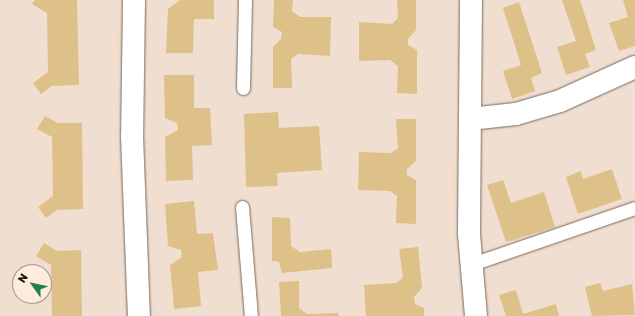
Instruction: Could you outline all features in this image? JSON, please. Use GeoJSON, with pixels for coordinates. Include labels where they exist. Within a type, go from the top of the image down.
{"type":"FeatureCollection","features":[{"type":"Feature","properties":{"kind":"street"},"geometry":{"type":"LineString","coordinates":[[134,0],[132,136],[139,316]]}},
{"type":"Feature","properties":{"kind":"street"},"geometry":{"type":"LineString","coordinates":[[471,0],[470,119],[472,264],[476,316]]}},
{"type":"Feature","properties":{"kind":"street"},"geometry":{"type":"LineString","coordinates":[[470,119],[516,114],[560,101],[635,66]]}},
{"type":"Feature","properties":{"kind":"lane"},"geometry":{"type":"LineString","coordinates":[[243,88],[245,0]]}},
{"type":"Feature","properties":{"kind":"lane"},"geometry":{"type":"LineString","coordinates":[[242,207],[251,316]]}},
{"type":"Feature","properties":{"kind":"lane"},"geometry":{"type":"LineString","coordinates":[[472,264],[635,208]]}},
{"type":"Feature","properties":{"kind":"building"},"geometry":{"type":"Polygon","coordinates":[[[35,0],[77,0],[79,85],[52,86],[41,94],[33,83],[48,72],[47,13],[32,4],[35,0]]]}},
{"type":"Feature","properties":{"kind":"building"},"geometry":{"type":"Polygon","coordinates":[[[180,0],[214,0],[214,19],[194,19],[193,53],[166,53],[168,9],[180,0]]]}},
{"type":"Feature","properties":{"kind":"building"},"geometry":{"type":"Polygon","coordinates":[[[274,0],[293,0],[292,11],[300,17],[331,17],[330,56],[298,54],[291,59],[292,88],[273,88],[273,47],[281,39],[282,32],[273,27],[274,0]]]}},
{"type":"Feature","properties":{"kind":"building"},"geometry":{"type":"Polygon","coordinates":[[[397,0],[416,0],[416,30],[408,39],[408,45],[417,50],[417,94],[397,93],[398,66],[390,60],[359,61],[359,22],[392,24],[398,18],[397,0]]]}},
{"type":"Feature","properties":{"kind":"building"},"geometry":{"type":"Polygon","coordinates":[[[562,0],[580,0],[596,50],[585,54],[590,67],[566,75],[557,47],[576,41],[562,0]]]}},
{"type":"Feature","properties":{"kind":"building"},"geometry":{"type":"Polygon","coordinates":[[[623,0],[635,0],[635,46],[619,51],[609,23],[628,17],[623,0]]]}},
{"type":"Feature","properties":{"kind":"building"},"geometry":{"type":"Polygon","coordinates":[[[519,2],[542,73],[531,78],[535,91],[512,99],[503,71],[521,65],[503,8],[519,2]]]}},
{"type":"Feature","properties":{"kind":"building"},"geometry":{"type":"Polygon","coordinates":[[[164,75],[194,75],[194,108],[210,108],[212,145],[192,146],[193,180],[166,181],[165,137],[178,130],[177,123],[165,118],[164,75]]]}},
{"type":"Feature","properties":{"kind":"building"},"geometry":{"type":"Polygon","coordinates":[[[278,112],[279,128],[319,126],[322,170],[277,173],[278,186],[246,187],[244,114],[278,112]]]}},
{"type":"Feature","properties":{"kind":"building"},"geometry":{"type":"Polygon","coordinates":[[[45,116],[58,123],[82,123],[83,209],[57,210],[46,218],[38,207],[53,196],[52,137],[37,129],[45,116]]]}},
{"type":"Feature","properties":{"kind":"building"},"geometry":{"type":"Polygon","coordinates":[[[396,119],[416,119],[416,161],[407,169],[407,175],[416,180],[416,224],[396,223],[397,196],[390,191],[358,190],[359,152],[391,153],[398,148],[396,119]]]}},
{"type":"Feature","properties":{"kind":"building"},"geometry":{"type":"Polygon","coordinates":[[[612,169],[622,199],[578,214],[566,177],[581,171],[583,179],[612,169]]]}},
{"type":"Feature","properties":{"kind":"building"},"geometry":{"type":"Polygon","coordinates":[[[503,180],[511,203],[544,192],[555,227],[506,242],[487,185],[503,180]]]}},
{"type":"Feature","properties":{"kind":"building"},"geometry":{"type":"Polygon","coordinates":[[[194,201],[197,234],[213,233],[218,270],[198,272],[201,306],[174,309],[170,265],[182,257],[181,250],[168,246],[165,204],[194,201]]]}},
{"type":"Feature","properties":{"kind":"building"},"geometry":{"type":"Polygon","coordinates":[[[272,217],[290,218],[291,246],[300,252],[331,249],[332,268],[282,273],[279,262],[272,261],[272,217]]]}},
{"type":"Feature","properties":{"kind":"building"},"geometry":{"type":"Polygon","coordinates":[[[44,243],[57,251],[81,250],[82,316],[52,316],[52,264],[36,256],[44,243]]]}},
{"type":"Feature","properties":{"kind":"building"},"geometry":{"type":"Polygon","coordinates":[[[418,247],[422,288],[414,297],[415,304],[424,308],[424,316],[366,316],[364,285],[397,283],[403,277],[399,249],[418,247]]]}},
{"type":"Feature","properties":{"kind":"building"},"geometry":{"type":"Polygon","coordinates":[[[299,281],[299,308],[307,314],[338,313],[339,316],[281,316],[279,282],[299,281]]]}},
{"type":"Feature","properties":{"kind":"building"},"geometry":{"type":"Polygon","coordinates":[[[600,283],[603,291],[632,284],[635,315],[592,316],[585,287],[600,283]]]}},
{"type":"Feature","properties":{"kind":"building"},"geometry":{"type":"Polygon","coordinates":[[[516,290],[523,314],[556,304],[559,316],[506,316],[499,295],[516,290]]]}}]}
